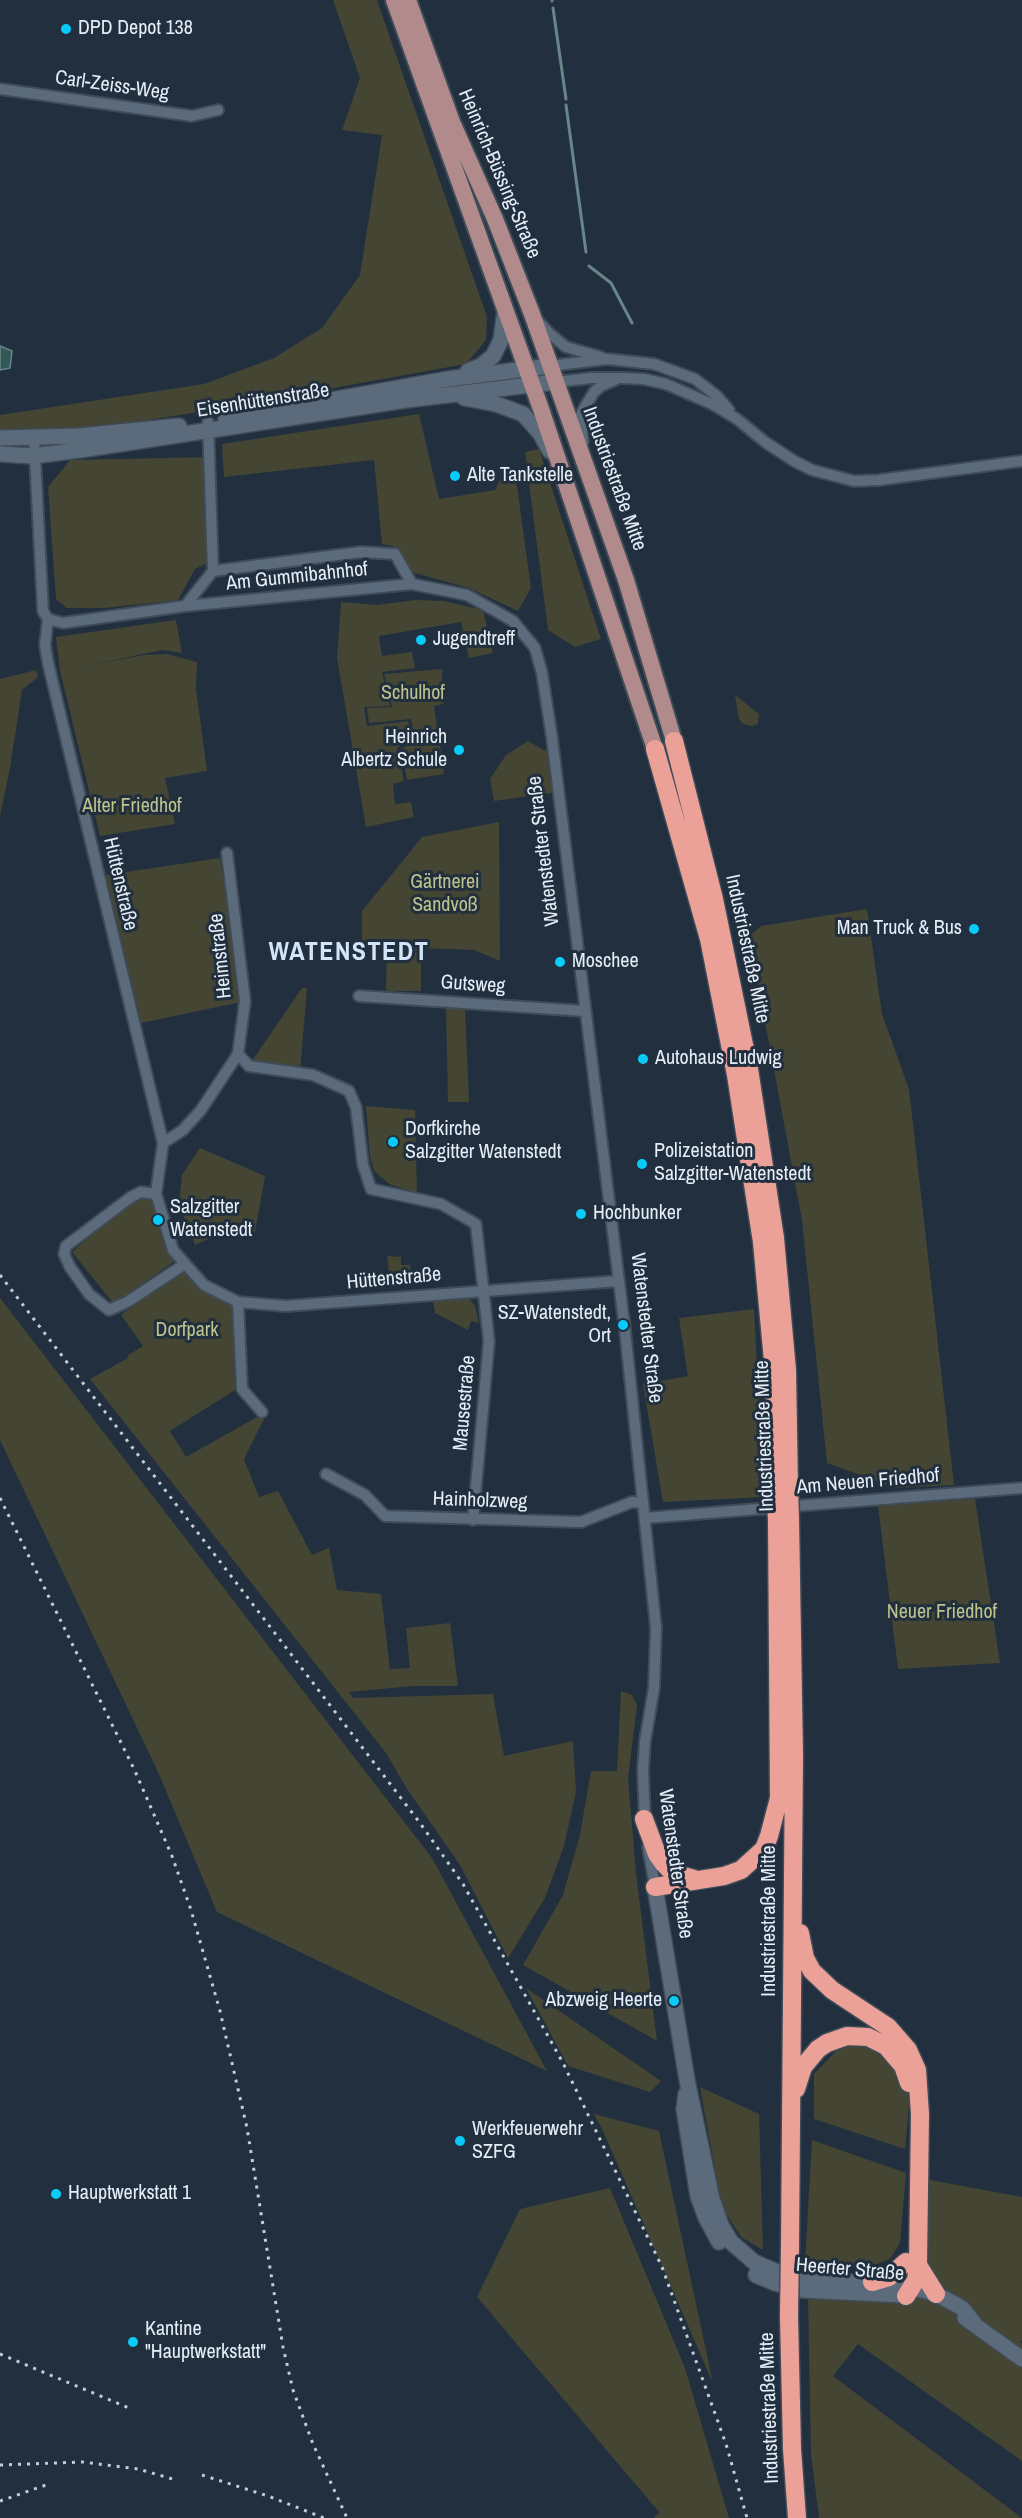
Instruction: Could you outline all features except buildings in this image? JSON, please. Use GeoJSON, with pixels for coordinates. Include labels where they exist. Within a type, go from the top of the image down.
{"type":"FeatureCollection","features":[{"type":"Feature","properties":{"kind":"highway","name":"Industriestraße Mitte"},"geometry":{"type":"LineString","coordinates":[[674,741],[717,910],[749,1070],[774,1226],[787,1370],[782,1488]]}},
{"type":"Feature","properties":{"kind":"highway","name":"Industriestraße Mitte"},"geometry":{"type":"LineString","coordinates":[[655,749],[709,939],[736,1075],[764,1266],[774,1372],[782,1488],[793,1869],[789,2316],[792,2449],[797,2518]]}},
{"type":"Feature","properties":{"kind":"highway","name":"Industriestraße Mitte"},"geometry":{"type":"LineString","coordinates":[[695,1880],[724,1876],[741,1870],[764,1849],[779,1798],[783,1519]]}},
{"type":"Feature","properties":{"kind":"highway"},"geometry":{"type":"LineString","coordinates":[[644,1819],[657,1854],[664,1864],[673,1873],[695,1880]]}},
{"type":"Feature","properties":{"kind":"highway"},"geometry":{"type":"LineString","coordinates":[[793,1869],[800,1901],[802,1946],[808,1965],[832,1990],[888,2027],[899,2037],[913,2059],[920,2090],[912,2264],[907,2290]]}},
{"type":"Feature","properties":{"kind":"highway"},"geometry":{"type":"LineString","coordinates":[[655,1887],[695,1880]]}},
{"type":"Feature","properties":{"kind":"highway"},"geometry":{"type":"LineString","coordinates":[[791,2121],[798,2076],[818,2049],[847,2036],[859,2035],[877,2040],[896,2055],[909,2082],[913,2102],[917,2168]]}},
{"type":"Feature","properties":{"kind":"highway"},"geometry":{"type":"LineString","coordinates":[[872,2282],[889,2277],[912,2264]]}},
{"type":"Feature","properties":{"kind":"highway"},"geometry":{"type":"LineString","coordinates":[[912,2264],[936,2294]]}},
{"type":"Feature","properties":{"kind":"main road","name":"Heinrich-Büssing-Straße"},"geometry":{"type":"LineString","coordinates":[[394,0],[532,384]]}},
{"type":"Feature","properties":{"kind":"main road","name":"Heinrich-Büssing-Straße"},"geometry":{"type":"LineString","coordinates":[[408,0],[452,122],[495,219],[532,314],[549,366]]}},
{"type":"Feature","properties":{"kind":"main road","name":"Industriestraße Mitte"},"geometry":{"type":"LineString","coordinates":[[549,366],[626,580],[674,741]]}},
{"type":"Feature","properties":{"kind":"main road","name":"Industriestraße Mitte"},"geometry":{"type":"LineString","coordinates":[[532,384],[655,749]]}},
{"type":"Feature","properties":{"kind":"street","name":"Carl-Zeiss-Weg"},"geometry":{"type":"LineString","coordinates":[[0,89],[192,116],[218,110]]}},
{"type":"Feature","properties":{"kind":"street"},"geometry":{"type":"LineString","coordinates":[[448,379],[482,366],[493,356],[501,340],[505,307]]}},
{"type":"Feature","properties":{"kind":"street"},"geometry":{"type":"LineString","coordinates":[[532,314],[566,347],[608,359],[654,364],[695,379],[717,396],[737,419],[765,442],[794,461],[828,475],[854,481],[879,480],[1022,461]]}},
{"type":"Feature","properties":{"kind":"street"},"geometry":{"type":"LineString","coordinates":[[549,366],[608,359]]}},
{"type":"Feature","properties":{"kind":"street","name":"Eisenhüttenstraße"},"geometry":{"type":"LineString","coordinates":[[0,454],[33,456],[209,426],[448,379],[549,366]]}},
{"type":"Feature","properties":{"kind":"street"},"geometry":{"type":"LineString","coordinates":[[555,382],[591,378],[644,379],[681,389],[737,419]]}},
{"type":"Feature","properties":{"kind":"street"},"geometry":{"type":"LineString","coordinates":[[587,472],[581,415],[594,392],[601,386],[622,378]]}},
{"type":"Feature","properties":{"kind":"street","name":"Eisenhüttenstraße"},"geometry":{"type":"LineString","coordinates":[[0,438],[34,438],[209,426],[555,382]]}},
{"type":"Feature","properties":{"kind":"street"},"geometry":{"type":"LineString","coordinates":[[449,396],[496,404],[523,414],[540,433],[562,472]]}},
{"type":"Feature","properties":{"kind":"street","name":"Am Gummibahnhof"},"geometry":{"type":"LineString","coordinates":[[185,606],[213,571],[209,426]]}},
{"type":"Feature","properties":{"kind":"street","name":"Hüttenstraße"},"geometry":{"type":"LineString","coordinates":[[34,438],[33,456],[43,611],[48,619],[45,645],[48,663],[163,1143],[156,1194],[173,1250],[204,1285],[238,1302],[286,1306],[619,1281]]}},
{"type":"Feature","properties":{"kind":"street","name":"Am Gummibahnhof"},"geometry":{"type":"LineString","coordinates":[[213,571],[361,552],[395,554],[412,584]]}},
{"type":"Feature","properties":{"kind":"street","name":"Am Gummibahnhof"},"geometry":{"type":"LineString","coordinates":[[48,619],[63,623],[185,606],[412,584],[467,595],[513,621]]}},
{"type":"Feature","properties":{"kind":"street","name":"Watenstedter Straße"},"geometry":{"type":"LineString","coordinates":[[513,621],[535,648],[542,673],[636,1423],[656,1628],[654,1688],[643,1770],[644,1819],[682,2049]]}},
{"type":"Feature","properties":{"kind":"street","name":"Heimstraße"},"geometry":{"type":"LineString","coordinates":[[227,853],[245,1001],[238,1054]]}},
{"type":"Feature","properties":{"kind":"street","name":"Gutsweg"},"geometry":{"type":"LineString","coordinates":[[358,996],[584,1011]]}},
{"type":"Feature","properties":{"kind":"street"},"geometry":{"type":"LineString","coordinates":[[163,1143],[183,1130],[201,1110],[238,1054]]}},
{"type":"Feature","properties":{"kind":"street","name":"Mausestraße"},"geometry":{"type":"LineString","coordinates":[[238,1054],[249,1066],[313,1075],[348,1090],[356,1107],[363,1165],[371,1189],[441,1204],[476,1224],[489,1341],[473,1520]]}},
{"type":"Feature","properties":{"kind":"street"},"geometry":{"type":"LineString","coordinates":[[156,1194],[141,1192],[131,1197],[66,1246],[64,1254],[89,1294],[109,1310],[127,1302],[185,1264]]}},
{"type":"Feature","properties":{"kind":"street"},"geometry":{"type":"LineString","coordinates":[[238,1302],[242,1389],[262,1412]]}},
{"type":"Feature","properties":{"kind":"street","name":"Hainholzweg"},"geometry":{"type":"LineString","coordinates":[[326,1474],[365,1495],[385,1516],[581,1522],[632,1502],[643,1503]]}},
{"type":"Feature","properties":{"kind":"street","name":"Am Neuen Friedhof"},"geometry":{"type":"LineString","coordinates":[[645,1518],[1022,1488]]}},
{"type":"Feature","properties":{"kind":"street","name":"Heerter Straße"},"geometry":{"type":"LineString","coordinates":[[682,2049],[716,2212],[726,2234],[737,2249],[760,2266],[784,2275],[814,2280],[872,2282],[936,2294],[962,2308],[974,2323]]}},
{"type":"Feature","properties":{"kind":"street","name":"Heerter Straße"},"geometry":{"type":"LineString","coordinates":[[687,2080],[684,2109],[698,2196],[711,2228],[728,2254],[755,2275],[783,2286],[812,2291],[907,2290],[946,2307],[974,2323],[1022,2359]]}},
{"type":"Feature","properties":{"kind":"green space"},"geometry":{"type":"Polygon","coordinates":[[[333,0],[377,0],[487,317],[486,340],[466,364],[218,409],[102,427],[0,433],[0,415],[204,384],[274,358],[322,328],[360,275],[382,135],[342,130],[360,78],[333,0]]]}},
{"type":"Feature","properties":{"kind":"green space"},"geometry":{"type":"Polygon","coordinates":[[[419,414],[439,499],[495,490],[501,478],[513,479],[517,486],[531,588],[518,611],[469,588],[411,572],[393,546],[382,544],[374,460],[224,477],[222,444],[419,414]]]}},
{"type":"Feature","properties":{"kind":"green space"},"geometry":{"type":"Polygon","coordinates":[[[539,449],[601,639],[575,647],[548,630],[525,452],[539,449]]]}},
{"type":"Feature","properties":{"kind":"green space"},"geometry":{"type":"Polygon","coordinates":[[[213,457],[213,560],[195,569],[178,600],[104,608],[67,608],[56,599],[48,487],[70,460],[213,457]]]}},
{"type":"Feature","properties":{"kind":"green space"},"geometry":{"type":"Polygon","coordinates":[[[415,600],[444,601],[483,610],[493,653],[469,658],[461,622],[379,636],[382,656],[412,652],[415,668],[382,672],[390,706],[364,707],[367,726],[408,721],[413,739],[397,748],[404,781],[393,784],[395,804],[411,802],[414,817],[366,827],[337,658],[341,602],[377,605],[415,600]]]}},
{"type":"Feature","properties":{"kind":"green space","name":"Alter Friedhof"},"geometry":{"type":"Polygon","coordinates":[[[176,620],[182,653],[162,650],[91,665],[144,655],[167,654],[197,662],[196,689],[207,771],[165,778],[175,824],[100,836],[60,671],[56,637],[176,620]]]}},
{"type":"Feature","properties":{"kind":"green space","name":"Schulhof"},"geometry":{"type":"Polygon","coordinates":[[[442,669],[443,704],[434,706],[444,774],[407,780],[401,749],[416,741],[411,719],[369,723],[367,708],[392,707],[384,674],[442,669]]]}},
{"type":"Feature","properties":{"kind":"green space"},"geometry":{"type":"Polygon","coordinates":[[[36,670],[38,677],[22,690],[0,816],[0,679],[36,670]]]}},
{"type":"Feature","properties":{"kind":"green space"},"geometry":{"type":"Polygon","coordinates":[[[735,695],[759,714],[758,724],[752,726],[743,724],[739,719],[735,695]]]}},
{"type":"Feature","properties":{"kind":"green space"},"geometry":{"type":"Polygon","coordinates":[[[528,741],[548,752],[552,793],[494,801],[490,779],[506,755],[528,741]]]}},
{"type":"Feature","properties":{"kind":"green space","name":"Gärtnerei Sandvoß"},"geometry":{"type":"Polygon","coordinates":[[[499,822],[500,961],[474,950],[421,948],[421,991],[386,991],[387,942],[362,942],[362,911],[422,837],[499,822]]]}},
{"type":"Feature","properties":{"kind":"green space"},"geometry":{"type":"Polygon","coordinates":[[[220,858],[241,1002],[141,1023],[106,875],[220,858]]]}},
{"type":"Feature","properties":{"kind":"green space"},"geometry":{"type":"Polygon","coordinates":[[[867,909],[882,1014],[909,1089],[954,1485],[896,1488],[827,1463],[802,1220],[749,936],[761,926],[867,909]]]}},
{"type":"Feature","properties":{"kind":"green space"},"geometry":{"type":"Polygon","coordinates":[[[302,988],[307,988],[300,1072],[256,1065],[252,1061],[302,988]]]}},
{"type":"Feature","properties":{"kind":"green space"},"geometry":{"type":"Polygon","coordinates":[[[446,1008],[465,1009],[469,1102],[448,1102],[446,1008]]]}},
{"type":"Feature","properties":{"kind":"green space"},"geometry":{"type":"Polygon","coordinates":[[[366,1106],[415,1110],[417,1193],[389,1184],[375,1172],[370,1158],[366,1106]]]}},
{"type":"Feature","properties":{"kind":"green space"},"geometry":{"type":"Polygon","coordinates":[[[200,1148],[265,1176],[255,1232],[231,1237],[213,1237],[195,1245],[179,1204],[182,1175],[200,1148]]]}},
{"type":"Feature","properties":{"kind":"green space"},"geometry":{"type":"Polygon","coordinates":[[[142,1195],[153,1196],[176,1260],[114,1304],[72,1252],[131,1200],[142,1195]]]}},
{"type":"Feature","properties":{"kind":"green space"},"geometry":{"type":"Polygon","coordinates":[[[387,1256],[401,1257],[401,1265],[410,1265],[412,1282],[391,1287],[387,1256]]]}},
{"type":"Feature","properties":{"kind":"green space","name":"Dorfpark"},"geometry":{"type":"Polygon","coordinates":[[[183,1269],[234,1308],[235,1390],[170,1431],[186,1457],[259,1416],[264,1419],[244,1459],[259,1497],[278,1491],[312,1555],[329,1548],[337,1590],[381,1594],[390,1669],[410,1668],[406,1628],[450,1623],[458,1686],[412,1686],[349,1692],[353,1698],[493,1694],[504,1756],[573,1741],[576,1792],[564,1846],[545,1898],[508,1958],[460,1865],[407,1789],[386,1753],[90,1379],[128,1358],[127,1356],[143,1346],[121,1315],[183,1269]]]}},
{"type":"Feature","properties":{"kind":"green space"},"geometry":{"type":"Polygon","coordinates":[[[0,1298],[432,1858],[547,2071],[217,1912],[158,1772],[0,1440],[0,1298]]]}},
{"type":"Feature","properties":{"kind":"green space"},"geometry":{"type":"Polygon","coordinates":[[[469,1298],[475,1306],[479,1323],[471,1321],[468,1330],[435,1313],[433,1300],[469,1298]]]}},
{"type":"Feature","properties":{"kind":"green space"},"geometry":{"type":"Polygon","coordinates":[[[754,1309],[764,1497],[663,1502],[643,1384],[688,1376],[679,1318],[754,1309]]]}},
{"type":"Feature","properties":{"kind":"green space","name":"Neuer Friedhof"},"geometry":{"type":"Polygon","coordinates":[[[975,1499],[1000,1663],[898,1669],[878,1505],[975,1499]]]}},
{"type":"Feature","properties":{"kind":"green space"},"geometry":{"type":"Polygon","coordinates":[[[621,1691],[632,1695],[637,1705],[628,1778],[636,1873],[657,2041],[523,1965],[563,1895],[580,1835],[591,1771],[617,1771],[621,1691]]]}},
{"type":"Feature","properties":{"kind":"green space"},"geometry":{"type":"Polygon","coordinates":[[[526,1988],[661,2081],[650,2092],[568,2066],[526,1988]]]}},
{"type":"Feature","properties":{"kind":"green space"},"geometry":{"type":"Polygon","coordinates":[[[841,2046],[872,2047],[897,2068],[910,2094],[905,2149],[814,2119],[814,2074],[841,2046]]]}},
{"type":"Feature","properties":{"kind":"green space"},"geometry":{"type":"Polygon","coordinates":[[[700,2087],[759,2114],[763,2250],[741,2237],[722,2207],[700,2087]]]}},
{"type":"Feature","properties":{"kind":"green space"},"geometry":{"type":"Polygon","coordinates":[[[594,2114],[659,2131],[713,2383],[603,2131],[594,2114]]]}},
{"type":"Feature","properties":{"kind":"green space"},"geometry":{"type":"Polygon","coordinates":[[[812,2140],[906,2173],[900,2243],[890,2259],[872,2266],[805,2263],[812,2140]]]}},
{"type":"Feature","properties":{"kind":"green space"},"geometry":{"type":"Polygon","coordinates":[[[925,2179],[1022,2197],[1022,2340],[1020,2342],[1022,2344],[1022,2461],[858,2344],[833,2376],[1022,2518],[819,2518],[811,2454],[808,2297],[907,2299],[925,2179]]]}},
{"type":"Feature","properties":{"kind":"green space"},"geometry":{"type":"Polygon","coordinates":[[[610,2188],[685,2368],[729,2518],[654,2518],[659,2512],[477,2297],[520,2209],[610,2188]]]}},
{"type":"Feature","properties":{"kind":"shaded area"},"geometry":{"type":"Polygon","coordinates":[[[0,346],[12,351],[10,368],[0,370],[0,346]]]}},
{"type":"Feature","properties":{"kind":"waterway"},"geometry":{"type":"LineString","coordinates":[[553,8],[566,99]]}},
{"type":"Feature","properties":{"kind":"waterway"},"geometry":{"type":"LineString","coordinates":[[566,105],[586,252]]}},
{"type":"Feature","properties":{"kind":"waterway"},"geometry":{"type":"LineString","coordinates":[[589,266],[611,283],[632,323]]}},
{"type":"Feature","properties":{"kind":"railway"},"geometry":{"type":"LineString","coordinates":[[0,1275],[420,1823],[463,1884],[563,2063],[662,2267],[726,2444],[747,2518]]}},
{"type":"Feature","properties":{"kind":"railway"},"geometry":{"type":"LineString","coordinates":[[0,1498],[135,1771],[172,1856],[191,1910],[220,2011],[247,2128],[283,2347],[293,2390],[313,2444],[347,2518]]}},
{"type":"Feature","properties":{"kind":"railway"},"geometry":{"type":"LineString","coordinates":[[0,2354],[129,2408]]}},
{"type":"Feature","properties":{"kind":"railway"},"geometry":{"type":"LineString","coordinates":[[0,2465],[83,2462],[138,2469],[176,2480]]}},
{"type":"Feature","properties":{"kind":"railway"},"geometry":{"type":"LineString","coordinates":[[202,2475],[268,2496],[324,2518]]}},
{"type":"Feature","properties":{"kind":"railway"},"geometry":{"type":"LineString","coordinates":[[0,2501],[46,2485]]}},
{"type":"Feature","properties":{"kind":"place","name":"DPD Depot 138"},"geometry":{"type":"Point","coordinates":[66,29]}},
{"type":"Feature","properties":{"kind":"place","name":"Alte Tankstelle"},"geometry":{"type":"Point","coordinates":[455,476]}},
{"type":"Feature","properties":{"kind":"place","name":"Jugendtreff"},"geometry":{"type":"Point","coordinates":[421,640]}},
{"type":"Feature","properties":{"kind":"place","name":"Heinrich Albertz Schule"},"geometry":{"type":"Point","coordinates":[459,750]}},
{"type":"Feature","properties":{"kind":"place","name":"Man Truck & Bus"},"geometry":{"type":"Point","coordinates":[974,929]}},
{"type":"Feature","properties":{"kind":"place","name":"Moschee"},"geometry":{"type":"Point","coordinates":[560,962]}},
{"type":"Feature","properties":{"kind":"place","name":"Autohaus Ludwig"},"geometry":{"type":"Point","coordinates":[643,1059]}},
{"type":"Feature","properties":{"kind":"place","name":"Dorfkirche Salzgitter Watenstedt"},"geometry":{"type":"Point","coordinates":[393,1142]}},
{"type":"Feature","properties":{"kind":"place","name":"Polizeistation Salzgitter-Watenstedt"},"geometry":{"type":"Point","coordinates":[642,1164]}},
{"type":"Feature","properties":{"kind":"place","name":"Hochbunker"},"geometry":{"type":"Point","coordinates":[581,1214]}},
{"type":"Feature","properties":{"kind":"place","name":"Salzgitter Watenstedt"},"geometry":{"type":"Point","coordinates":[158,1220]}},
{"type":"Feature","properties":{"kind":"place","name":"SZ-Watenstedt, Ort"},"geometry":{"type":"Point","coordinates":[623,1325]}},
{"type":"Feature","properties":{"kind":"place","name":"Abzweig Heerte"},"geometry":{"type":"Point","coordinates":[674,2001]}},
{"type":"Feature","properties":{"kind":"place","name":"Werkfeuerwehr SZFG"},"geometry":{"type":"Point","coordinates":[460,2141]}},
{"type":"Feature","properties":{"kind":"place","name":"Hauptwerkstatt 1"},"geometry":{"type":"Point","coordinates":[56,2194]}},
{"type":"Feature","properties":{"kind":"place","name":"Kantine \"Hauptwerkstatt\""},"geometry":{"type":"Point","coordinates":[133,2342]}},
{"type":"Feature","properties":{"kind":"district","name":"WATENSTEDT"},"geometry":{"type":"Point","coordinates":[349,953]}}]}
